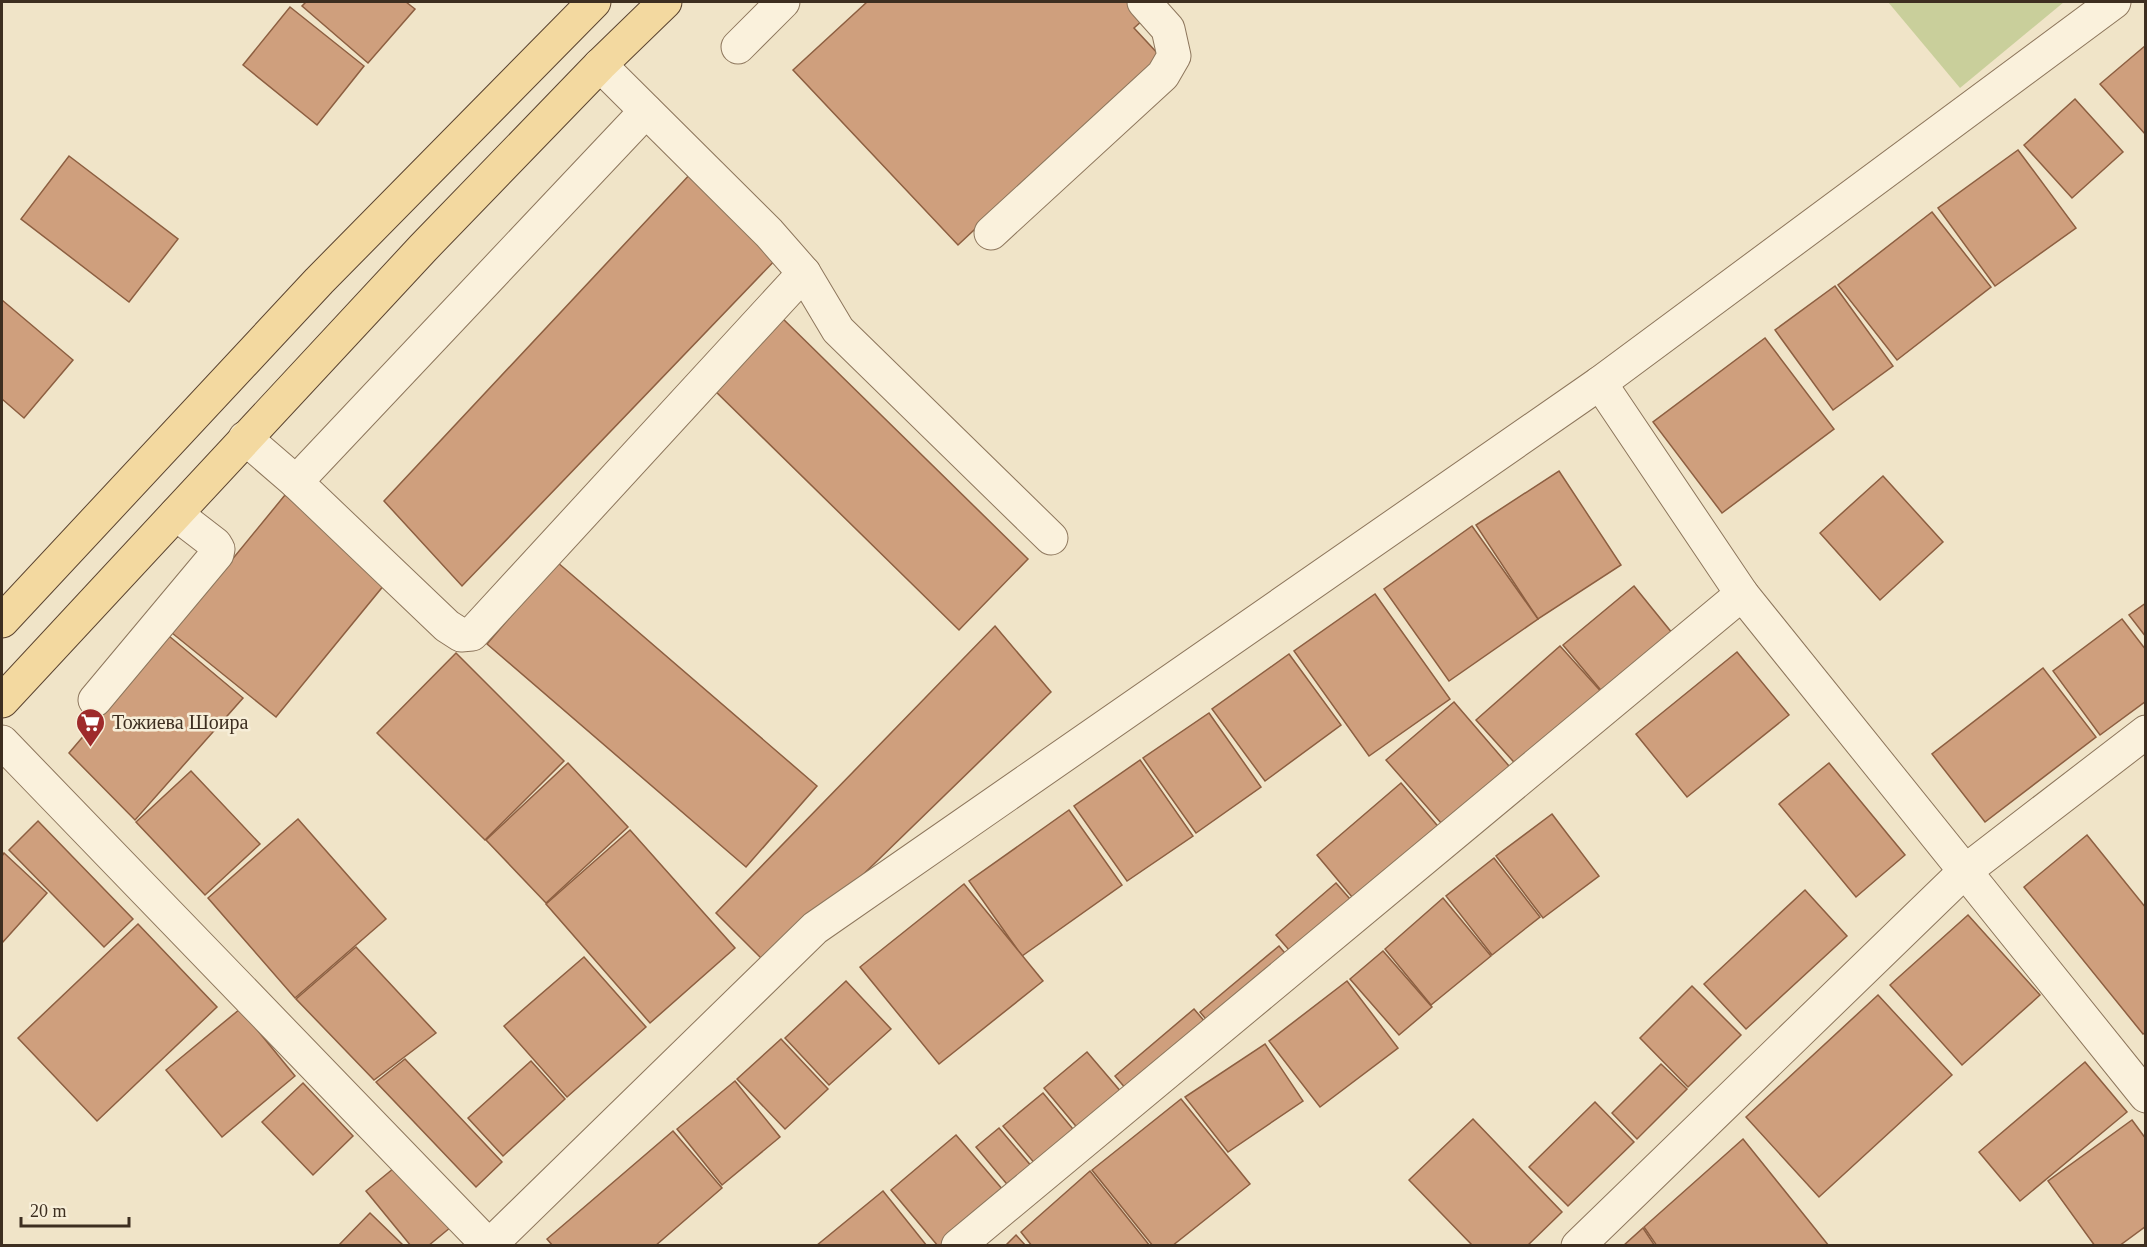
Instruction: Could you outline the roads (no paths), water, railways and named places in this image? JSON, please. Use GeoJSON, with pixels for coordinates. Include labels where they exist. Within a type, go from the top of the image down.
{"type":"FeatureCollection","features":[{"type":"Feature","properties":{"kind":"main road"},"geometry":{"type":"LineString","coordinates":[[2,621],[319,281],[594,2]]}},
{"type":"Feature","properties":{"kind":"main road"},"geometry":{"type":"LineString","coordinates":[[2,701],[423,248],[600,65],[665,2]]}},
{"type":"Feature","properties":{"kind":"street"},"geometry":{"type":"LineString","coordinates":[[738,47],[783,2]]}},
{"type":"Feature","properties":{"kind":"street"},"geometry":{"type":"LineString","coordinates":[[992,234],[1163,75],[1174,56],[1168,29],[1144,2]]}},
{"type":"Feature","properties":{"kind":"street"},"geometry":{"type":"LineString","coordinates":[[2,742],[489,1245],[814,928],[1600,383],[2114,2]]}},
{"type":"Feature","properties":{"kind":"street"},"geometry":{"type":"LineString","coordinates":[[600,65],[769,233],[804,273],[838,330],[1051,538]]}},
{"type":"Feature","properties":{"kind":"street"},"geometry":{"type":"LineString","coordinates":[[296,482],[646,111]]}},
{"type":"Feature","properties":{"kind":"street"},"geometry":{"type":"LineString","coordinates":[[245,438],[296,482],[447,626],[461,635],[472,634],[804,273]]}},
{"type":"Feature","properties":{"kind":"street"},"geometry":{"type":"LineString","coordinates":[[1600,383],[1742,594],[2145,1096]]}},
{"type":"Feature","properties":{"kind":"street"},"geometry":{"type":"LineString","coordinates":[[95,700],[217,554],[218,549],[215,544],[176,514]]}},
{"type":"Feature","properties":{"kind":"street"},"geometry":{"type":"LineString","coordinates":[[958,1245],[1742,594]]}},
{"type":"Feature","properties":{"kind":"street"},"geometry":{"type":"LineString","coordinates":[[1578,1245],[1964,872],[2145,732]]}},
{"type":"Feature","properties":{"kind":"place","name":"Тожиева Шоира"},"geometry":{"type":"Point","coordinates":[91,748]}}]}
